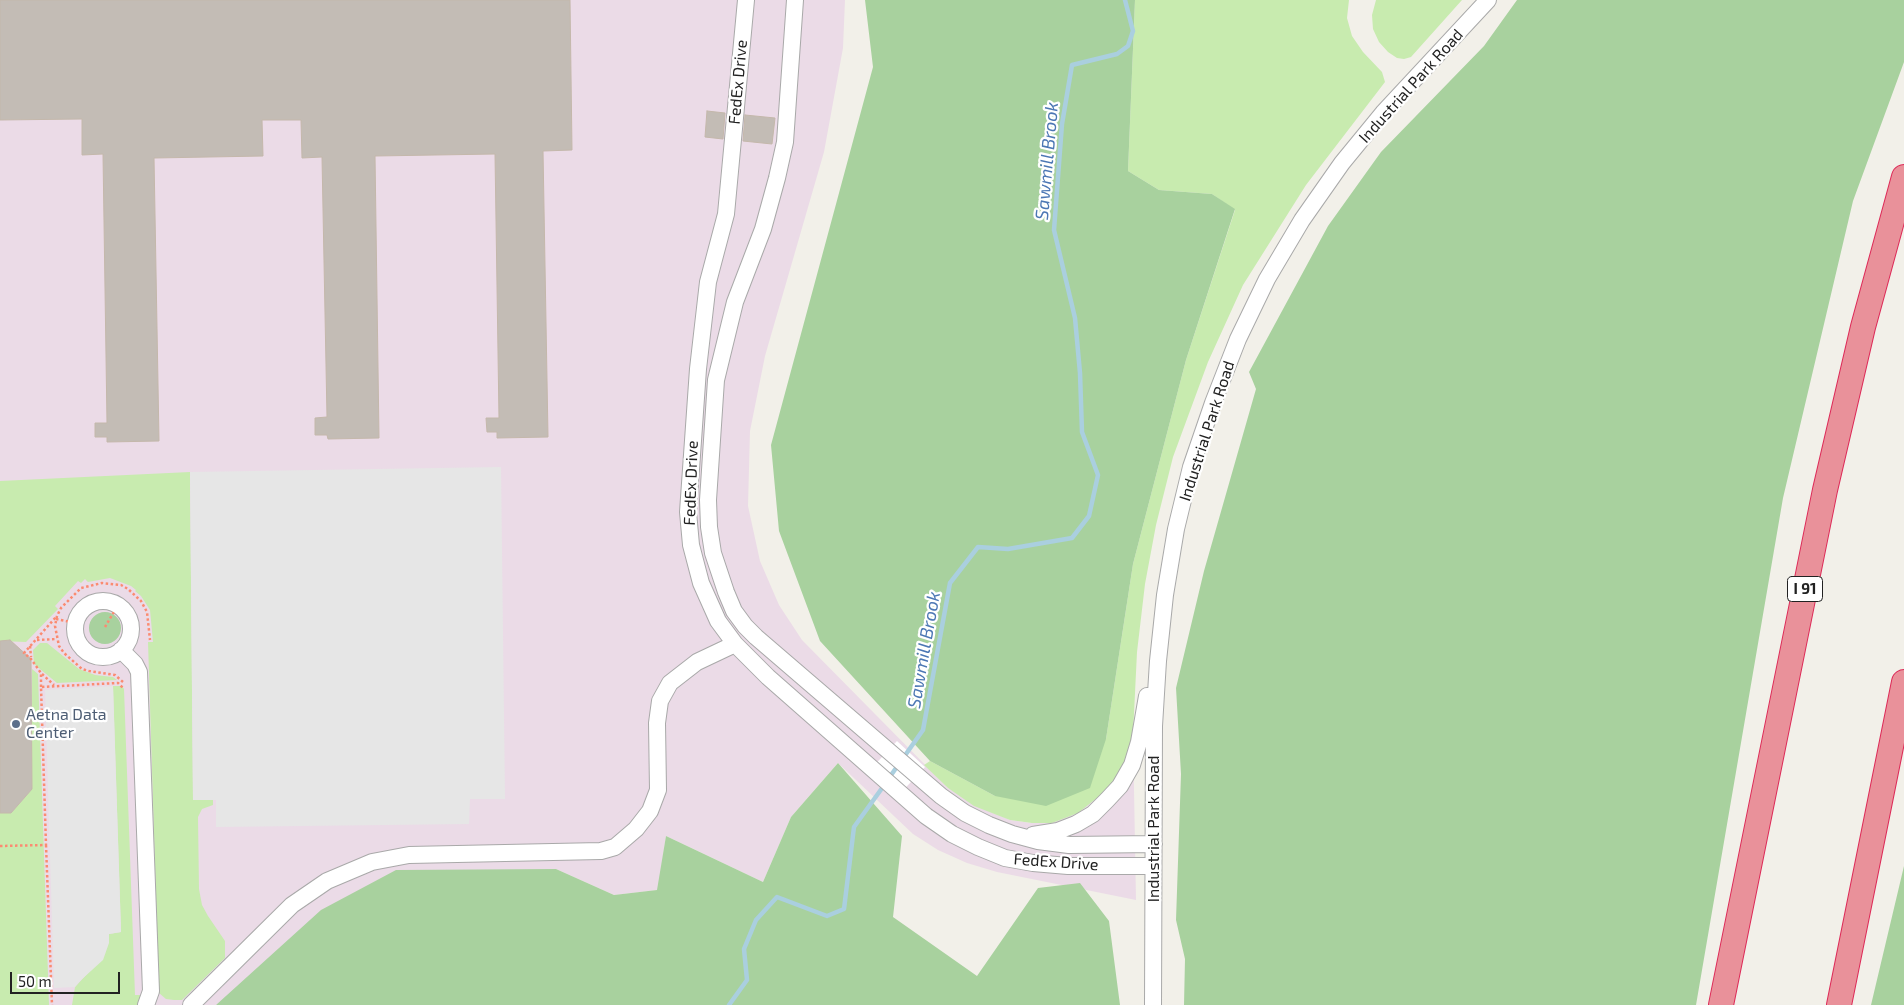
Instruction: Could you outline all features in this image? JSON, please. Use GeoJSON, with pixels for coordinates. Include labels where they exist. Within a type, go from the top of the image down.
{"type":"FeatureCollection","features":[{"type":"Feature","properties":{"kind":"highway","name":"I 91"},"geometry":{"type":"LineString","coordinates":[[1721,1005],[1825,490],[1863,327],[1904,177]]}},
{"type":"Feature","properties":{"kind":"highway"},"geometry":{"type":"LineString","coordinates":[[1839,1005],[1904,682]]}},
{"type":"Feature","properties":{"kind":"street","name":"FedEx Drive"},"geometry":{"type":"LineString","coordinates":[[746,0],[726,214],[708,282],[698,368],[688,512],[691,545],[701,583],[718,621],[735,644],[768,677],[926,816],[952,834],[1005,858],[1033,863],[1068,866],[1153,866]]}},
{"type":"Feature","properties":{"kind":"street","name":"FedEx Drive"},"geometry":{"type":"LineString","coordinates":[[795,0],[785,142],[763,229],[735,302],[716,380],[708,500],[709,527],[719,575],[734,611],[745,626],[780,659],[941,796],[965,813],[1012,834],[1038,841],[1069,845],[1154,844]]}},
{"type":"Feature","properties":{"kind":"street","name":"Industrial Park Road"},"geometry":{"type":"LineString","coordinates":[[1153,1005],[1154,726],[1158,661],[1165,595],[1176,529],[1191,467],[1234,348],[1267,279],[1302,220],[1342,163],[1383,113],[1488,0]]}},
{"type":"Feature","properties":{"kind":"street"},"geometry":{"type":"LineString","coordinates":[[1012,834],[1037,835],[1058,831],[1076,824],[1093,814],[1120,786],[1132,765],[1139,742],[1165,595]]}},
{"type":"Feature","properties":{"kind":"street"},"geometry":{"type":"LineString","coordinates":[[104,600],[118,605],[128,615],[131,624],[131,634],[128,643],[114,655],[96,656],[88,652],[76,638],[76,622],[80,612],[86,606],[104,600]]}},
{"type":"Feature","properties":{"kind":"street"},"geometry":{"type":"LineString","coordinates":[[191,1005],[292,905],[327,881],[372,862],[409,855],[601,851],[615,847],[636,830],[650,811],[658,790],[657,723],[660,701],[670,683],[697,662],[735,644]]}},
{"type":"Feature","properties":{"kind":"street"},"geometry":{"type":"LineString","coordinates":[[122,650],[135,664],[138,672],[151,991],[147,1005]]}},
{"type":"Feature","properties":{"kind":"path"},"geometry":{"type":"LineString","coordinates":[[125,698],[121,679],[115,674],[88,671],[75,664],[64,653],[57,639],[55,626],[57,618],[65,602],[81,588],[102,583],[120,585],[136,594],[147,612],[150,640]]}},
{"type":"Feature","properties":{"kind":"path"},"geometry":{"type":"LineString","coordinates":[[105,627],[118,605]]}},
{"type":"Feature","properties":{"kind":"path"},"geometry":{"type":"LineString","coordinates":[[57,618],[76,622]]}},
{"type":"Feature","properties":{"kind":"path"},"geometry":{"type":"LineString","coordinates":[[55,686],[40,672],[24,652],[57,618]]}},
{"type":"Feature","properties":{"kind":"path"},"geometry":{"type":"LineString","coordinates":[[35,640],[57,639]]}},
{"type":"Feature","properties":{"kind":"path"},"geometry":{"type":"LineString","coordinates":[[30,646],[31,659]]}},
{"type":"Feature","properties":{"kind":"path"},"geometry":{"type":"LineString","coordinates":[[40,672],[52,1005]]}},
{"type":"Feature","properties":{"kind":"path"},"geometry":{"type":"LineString","coordinates":[[41,687],[118,683],[124,689]]}},
{"type":"Feature","properties":{"kind":"path"},"geometry":{"type":"LineString","coordinates":[[0,846],[46,845]]}},
{"type":"Feature","properties":{"kind":"shaded area"},"geometry":{"type":"Polygon","coordinates":[[[0,0],[845,0],[843,48],[824,152],[765,356],[750,431],[748,506],[760,561],[779,605],[802,640],[948,788],[1010,820],[1052,823],[1133,734],[1136,900],[997,872],[967,863],[938,850],[913,834],[838,763],[791,817],[763,882],[666,836],[658,890],[614,895],[556,869],[216,1005],[0,1005],[0,0]]]}},
{"type":"Feature","properties":{"kind":"shaded area"},"geometry":{"type":"Polygon","coordinates":[[[501,467],[505,799],[470,799],[469,824],[216,827],[216,800],[193,800],[190,472],[501,467]]]}},
{"type":"Feature","properties":{"kind":"shaded area"},"geometry":{"type":"Polygon","coordinates":[[[113,686],[121,932],[109,934],[109,943],[103,960],[75,987],[54,988],[45,690],[113,686]]]}},
{"type":"Feature","properties":{"kind":"green space"},"geometry":{"type":"Polygon","coordinates":[[[865,0],[1135,0],[1128,171],[1159,190],[1212,194],[1235,209],[1186,360],[1133,564],[1106,739],[1090,788],[1046,806],[995,796],[930,761],[820,641],[779,531],[771,445],[873,67],[865,0]]]}},
{"type":"Feature","properties":{"kind":"green space"},"geometry":{"type":"Polygon","coordinates":[[[1135,0],[1349,0],[1347,18],[1352,36],[1363,52],[1382,72],[1385,82],[1306,185],[1243,285],[1208,362],[1173,457],[1156,525],[1145,584],[1137,652],[1133,734],[1123,767],[1112,786],[1078,813],[1052,823],[1010,820],[974,806],[948,788],[924,765],[930,761],[995,796],[1106,739],[1133,564],[1186,360],[1235,210],[1212,194],[1159,190],[1128,171],[1135,0]]]}},
{"type":"Feature","properties":{"kind":"green space"},"geometry":{"type":"Polygon","coordinates":[[[1376,0],[1462,0],[1411,57],[1404,59],[1397,58],[1388,52],[1379,42],[1373,29],[1372,15],[1376,0]]]}},
{"type":"Feature","properties":{"kind":"green space"},"geometry":{"type":"Polygon","coordinates":[[[1517,0],[1904,0],[1904,62],[1853,201],[1783,498],[1696,1005],[1184,1005],[1185,959],[1176,920],[1181,774],[1176,688],[1204,571],[1256,389],[1249,372],[1328,226],[1381,152],[1484,46],[1517,0]]]}},
{"type":"Feature","properties":{"kind":"green space"},"geometry":{"type":"Polygon","coordinates":[[[190,472],[193,800],[213,800],[213,805],[202,809],[198,817],[199,889],[202,905],[225,941],[225,958],[182,1000],[174,1000],[166,999],[159,993],[148,642],[153,642],[150,610],[141,596],[131,586],[110,578],[88,582],[85,579],[81,583],[78,581],[55,606],[58,609],[26,642],[0,641],[0,481],[190,472]]]}},
{"type":"Feature","properties":{"kind":"green space"},"geometry":{"type":"Polygon","coordinates":[[[105,612],[111,613],[116,617],[120,622],[120,634],[116,639],[111,643],[105,644],[99,643],[94,639],[90,634],[89,628],[90,622],[94,617],[99,613],[105,612]]]}},
{"type":"Feature","properties":{"kind":"green space"},"geometry":{"type":"Polygon","coordinates":[[[40,643],[47,643],[79,669],[95,675],[113,677],[117,680],[57,683],[34,664],[33,650],[40,643]]]}},
{"type":"Feature","properties":{"kind":"green space"},"geometry":{"type":"Polygon","coordinates":[[[32,669],[38,674],[49,1005],[0,1005],[0,813],[11,813],[32,789],[32,669]]]}},
{"type":"Feature","properties":{"kind":"green space"},"geometry":{"type":"Polygon","coordinates":[[[113,686],[122,686],[124,689],[135,995],[140,995],[140,1003],[138,1005],[72,1005],[75,987],[88,973],[109,934],[121,932],[113,686]]]}},
{"type":"Feature","properties":{"kind":"green space"},"geometry":{"type":"Polygon","coordinates":[[[838,763],[902,836],[893,917],[977,976],[1038,888],[1080,883],[1109,921],[1120,1005],[216,1005],[321,910],[396,870],[556,869],[614,895],[657,890],[666,836],[763,882],[791,817],[838,763]]]}},
{"type":"Feature","properties":{"kind":"green space"},"geometry":{"type":"Polygon","coordinates":[[[1904,866],[1904,1005],[1871,1005],[1904,866]]]}},
{"type":"Feature","properties":{"kind":"pier"},"geometry":{"type":"Polygon","coordinates":[[[897,741],[925,767],[895,799],[867,773],[897,741]]]}},
{"type":"Feature","properties":{"kind":"building"},"geometry":{"type":"Polygon","coordinates":[[[0,0],[570,0],[572,150],[543,151],[548,437],[497,438],[497,432],[487,432],[486,418],[499,418],[495,154],[375,156],[379,438],[328,439],[327,435],[315,435],[315,418],[327,417],[322,157],[302,158],[301,120],[262,120],[263,156],[154,158],[159,441],[107,442],[107,437],[95,437],[95,423],[107,423],[103,154],[82,155],[82,119],[0,120],[0,0]]]}},
{"type":"Feature","properties":{"kind":"building"},"geometry":{"type":"Polygon","coordinates":[[[707,111],[725,113],[723,139],[705,137],[707,111]]]}},
{"type":"Feature","properties":{"kind":"building"},"geometry":{"type":"Polygon","coordinates":[[[745,115],[775,118],[772,144],[743,141],[745,115]]]}},
{"type":"Feature","properties":{"kind":"building","name":"Aetna Data Center"},"geometry":{"type":"Polygon","coordinates":[[[10,640],[31,659],[32,789],[11,813],[0,813],[0,641],[10,640]]]}},
{"type":"Feature","properties":{"kind":"waterway","name":"Sawmill Brook"},"geometry":{"type":"LineString","coordinates":[[889,778],[923,730],[950,583],[978,547],[1008,549],[1072,538],[1089,516],[1098,475],[1082,432],[1080,373],[1075,318],[1054,230],[1062,124],[1072,65],[1117,54],[1128,46],[1133,31],[1125,0]]}},
{"type":"Feature","properties":{"kind":"waterway","name":"Sawmill Brook"},"geometry":{"type":"LineString","coordinates":[[729,1005],[747,980],[744,949],[756,920],[777,897],[827,916],[844,909],[854,827],[885,784]]}},
{"type":"Feature","properties":{"kind":"place","name":"Aetna Data Center"},"geometry":{"type":"Point","coordinates":[16,724]}}]}
